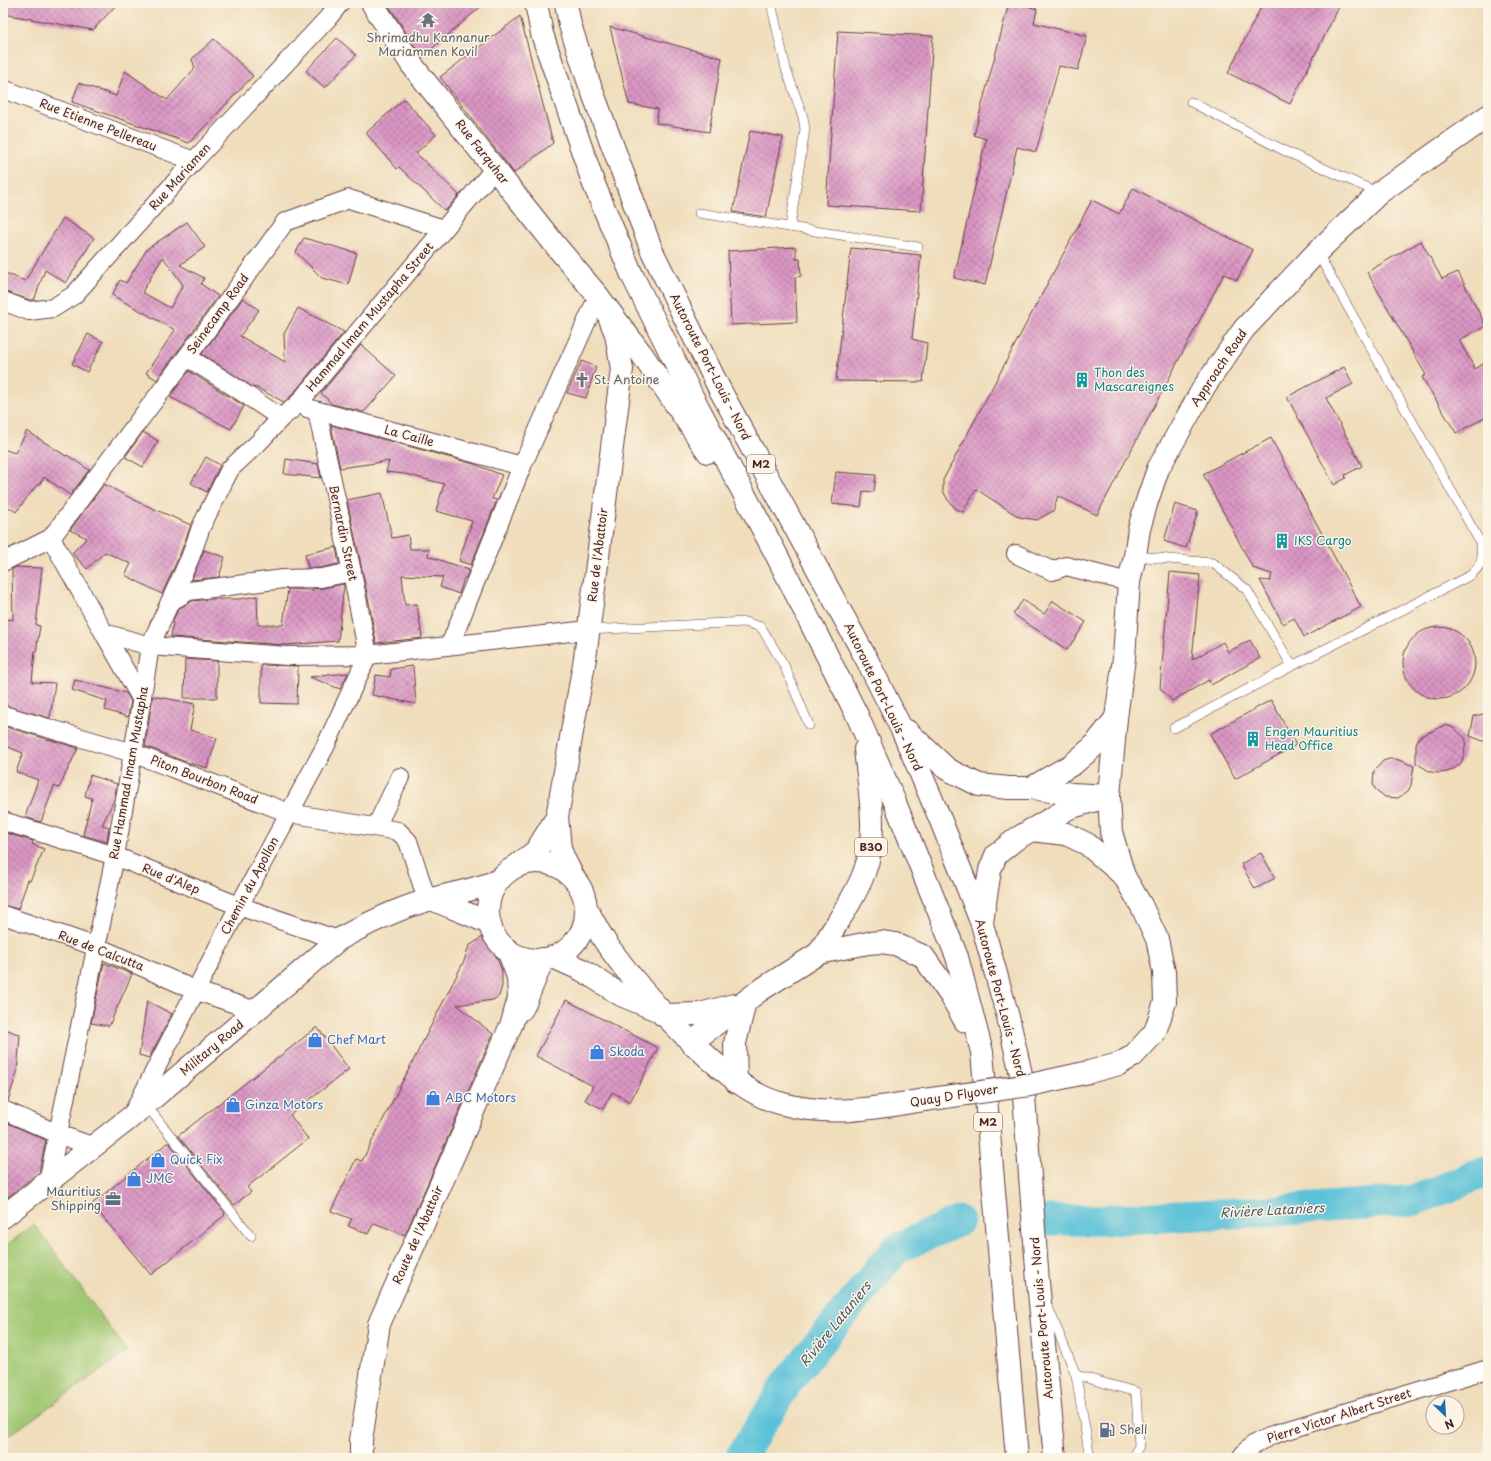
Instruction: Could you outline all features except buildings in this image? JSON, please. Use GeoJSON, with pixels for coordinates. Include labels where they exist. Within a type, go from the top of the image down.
{"type":"FeatureCollection","features":[{"type":"Feature","properties":{"kind":"main road","name":"Rue Farquhar"},"geometry":{"type":"LineString","coordinates":[[372,3],[412,64],[556,246],[598,296]]}},
{"type":"Feature","properties":{"kind":"main road","name":"M2"},"geometry":{"type":"LineString","coordinates":[[536,3],[542,34],[592,182],[632,275],[692,396],[775,552],[863,728],[926,878],[957,957],[982,1052],[1017,1458]]}},
{"type":"Feature","properties":{"kind":"main road","name":"Autoroute Port-Louis - Nord"},"geometry":{"type":"LineString","coordinates":[[566,3],[570,25],[588,80],[652,251],[719,388],[867,660],[899,723],[941,821],[982,924],[1008,1017],[1023,1083],[1038,1282],[1054,1458]]}},
{"type":"Feature","properties":{"kind":"main road","name":"Approach Road"},"geometry":{"type":"LineString","coordinates":[[1116,718],[1124,658],[1129,582],[1139,528],[1158,469],[1204,387],[1244,329],[1317,252],[1379,193],[1488,116]]}},
{"type":"Feature","properties":{"kind":"main road"},"geometry":{"type":"LineString","coordinates":[[598,296],[641,353],[775,552]]}},
{"type":"Feature","properties":{"kind":"main road","name":"Rue de l'Abattoir"},"geometry":{"type":"LineString","coordinates":[[575,880],[560,848],[557,817],[588,630],[622,369],[616,334],[608,314],[598,296]]}},
{"type":"Feature","properties":{"kind":"main road"},"geometry":{"type":"LineString","coordinates":[[1031,788],[1078,760],[1093,747],[1116,718]]}},
{"type":"Feature","properties":{"kind":"main road","name":"Quay D Flyover"},"geometry":{"type":"LineString","coordinates":[[586,908],[610,950],[662,1013],[691,1043],[736,1082],[753,1092],[782,1104],[826,1112],[871,1109],[1030,1085],[1119,1064],[1133,1056],[1155,1032],[1165,1002],[1164,972],[1157,939],[1141,905],[1124,876],[1111,832],[1109,796],[1116,718]]}},
{"type":"Feature","properties":{"kind":"main road"},"geometry":{"type":"LineString","coordinates":[[899,723],[947,769],[979,785],[1009,788],[1031,788],[1072,794],[1109,796]]}},
{"type":"Feature","properties":{"kind":"main road","name":"B30"},"geometry":{"type":"LineString","coordinates":[[819,953],[830,932],[848,907],[864,873],[870,851],[873,829],[863,728]]}},
{"type":"Feature","properties":{"kind":"main road"},"geometry":{"type":"LineString","coordinates":[[982,924],[990,870],[996,855],[1016,839],[1069,808],[1109,796]]}},
{"type":"Feature","properties":{"kind":"main road","name":"Rue de l'Abattoir"},"geometry":{"type":"LineString","coordinates":[[506,874],[536,851],[557,817]]}},
{"type":"Feature","properties":{"kind":"main road"},"geometry":{"type":"LineString","coordinates":[[1031,830],[1066,834],[1087,844],[1124,876]]}},
{"type":"Feature","properties":{"kind":"main road"},"geometry":{"type":"LineString","coordinates":[[548,958],[567,949],[577,938],[584,924],[586,908],[583,893],[575,880],[565,870],[553,864],[540,862],[527,863],[506,874],[493,890],[489,901],[488,912],[490,924],[494,934],[508,950],[525,958],[548,958],[582,970],[621,995],[662,1013],[700,1014],[745,1002]]}},
{"type":"Feature","properties":{"kind":"main road","name":"Military Road"},"geometry":{"type":"LineString","coordinates":[[3,1217],[139,1111],[338,940],[396,910],[429,900],[483,887],[506,874]]}},
{"type":"Feature","properties":{"kind":"main road"},"geometry":{"type":"LineString","coordinates":[[429,900],[490,924]]}},
{"type":"Feature","properties":{"kind":"main road"},"geometry":{"type":"LineString","coordinates":[[691,1043],[745,1002],[819,953],[868,943],[881,942],[895,944],[923,956],[951,996],[982,1052]]}},
{"type":"Feature","properties":{"kind":"main road","name":"Route de l'Abattoir"},"geometry":{"type":"LineString","coordinates":[[361,1458],[361,1440],[378,1324],[512,1023],[519,998],[518,977],[508,950]]}},
{"type":"Feature","properties":{"kind":"main road","name":"Route de l'Abattoir"},"geometry":{"type":"LineString","coordinates":[[512,1023],[525,1003],[548,958]]}},
{"type":"Feature","properties":{"kind":"main road"},"geometry":{"type":"LineString","coordinates":[[736,1082],[735,1043],[745,1002]]}},
{"type":"Feature","properties":{"kind":"street","name":"Rue Mariamen"},"geometry":{"type":"LineString","coordinates":[[3,301],[29,311],[54,308],[74,295],[194,161],[328,18],[340,3]]}},
{"type":"Feature","properties":{"kind":"street","name":"Rue Etienne Pellereau"},"geometry":{"type":"LineString","coordinates":[[3,89],[194,161]]}},
{"type":"Feature","properties":{"kind":"street"},"geometry":{"type":"LineString","coordinates":[[444,229],[495,168]]}},
{"type":"Feature","properties":{"kind":"street","name":"Seinecamp Road"},"geometry":{"type":"LineString","coordinates":[[51,538],[187,357],[284,222],[349,199],[444,229]]}},
{"type":"Feature","properties":{"kind":"street","name":"Hammad Imam Mustapha Street"},"geometry":{"type":"LineString","coordinates":[[297,405],[444,229]]}},
{"type":"Feature","properties":{"kind":"street"},"geometry":{"type":"LineString","coordinates":[[450,645],[522,466],[598,296]]}},
{"type":"Feature","properties":{"kind":"street"},"geometry":{"type":"LineString","coordinates":[[187,357],[281,418]]}},
{"type":"Feature","properties":{"kind":"street","name":"La Caille"},"geometry":{"type":"LineString","coordinates":[[297,405],[522,466]]}},
{"type":"Feature","properties":{"kind":"street","name":"Rue Hammad Imam Mustapha"},"geometry":{"type":"LineString","coordinates":[[48,1182],[115,856],[150,646],[190,558],[201,527],[230,469],[259,442],[281,418],[297,405]]}},
{"type":"Feature","properties":{"kind":"street","name":"Bernardin Street"},"geometry":{"type":"LineString","coordinates":[[317,411],[352,572],[368,655]]}},
{"type":"Feature","properties":{"kind":"street"},"geometry":{"type":"LineString","coordinates":[[3,562],[51,538],[142,700]]}},
{"type":"Feature","properties":{"kind":"street"},"geometry":{"type":"LineString","coordinates":[[1016,554],[1052,571],[1066,566],[1129,582]]}},
{"type":"Feature","properties":{"kind":"street"},"geometry":{"type":"LineString","coordinates":[[170,602],[189,591],[283,579],[321,578],[352,572]]}},
{"type":"Feature","properties":{"kind":"street"},"geometry":{"type":"LineString","coordinates":[[104,633],[150,646],[287,656],[368,655],[588,630]]}},
{"type":"Feature","properties":{"kind":"street","name":"Chemin du Apollon"},"geometry":{"type":"LineString","coordinates":[[139,1111],[239,906],[325,747],[368,655]]}},
{"type":"Feature","properties":{"kind":"street","name":"Piton Bourbon Road"},"geometry":{"type":"LineString","coordinates":[[3,715],[133,753],[289,813],[398,831],[408,841],[429,900]]}},
{"type":"Feature","properties":{"kind":"street"},"geometry":{"type":"LineString","coordinates":[[376,827],[400,777]]}},
{"type":"Feature","properties":{"kind":"street","name":"Rue d'Alep"},"geometry":{"type":"LineString","coordinates":[[3,821],[115,856],[239,906],[338,940]]}},
{"type":"Feature","properties":{"kind":"street","name":"Rue de Calcutta"},"geometry":{"type":"LineString","coordinates":[[3,915],[97,946],[197,990],[256,1011]]}},
{"type":"Feature","properties":{"kind":"street"},"geometry":{"type":"LineString","coordinates":[[3,1110],[58,1134],[94,1147]]}},
{"type":"Feature","properties":{"kind":"street","name":"Pierre Victor Albert Street"},"geometry":{"type":"LineString","coordinates":[[1248,1450],[1278,1433],[1488,1369]]}},
{"type":"Feature","properties":{"kind":"lane"},"geometry":{"type":"LineString","coordinates":[[771,3],[786,69],[803,117],[805,129],[790,227]]}},
{"type":"Feature","properties":{"kind":"lane"},"geometry":{"type":"LineString","coordinates":[[1191,102],[1287,152],[1379,193]]}},
{"type":"Feature","properties":{"kind":"lane"},"geometry":{"type":"LineString","coordinates":[[699,213],[918,247]]}},
{"type":"Feature","properties":{"kind":"lane"},"geometry":{"type":"LineString","coordinates":[[1174,728],[1471,575],[1480,566],[1482,556],[1480,542],[1317,252]]}},
{"type":"Feature","properties":{"kind":"lane"},"geometry":{"type":"LineString","coordinates":[[1135,556],[1213,563],[1247,590],[1292,666]]}},
{"type":"Feature","properties":{"kind":"lane"},"geometry":{"type":"LineString","coordinates":[[588,630],[745,622],[761,627],[784,665],[809,726]]}},
{"type":"Feature","properties":{"kind":"lane"},"geometry":{"type":"LineString","coordinates":[[139,1111],[251,1236]]}},
{"type":"Feature","properties":{"kind":"lane"},"geometry":{"type":"LineString","coordinates":[[1038,1282],[1076,1375],[1090,1458]]}},
{"type":"Feature","properties":{"kind":"lane"},"geometry":{"type":"LineString","coordinates":[[1076,1375],[1136,1392],[1139,1446],[1132,1458]]}},
{"type":"Feature","properties":{"kind":"green space"},"geometry":{"type":"Polygon","coordinates":[[[34,1224],[127,1351],[3,1440],[3,1248],[34,1224]]]}},
{"type":"Feature","properties":{"kind":"waterway","name":"Rivière Lataniers"},"geometry":{"type":"LineString","coordinates":[[1050,1220],[1102,1220],[1274,1211],[1416,1200],[1488,1171]]}},
{"type":"Feature","properties":{"kind":"waterway","name":"Rivière Lataniers"},"geometry":{"type":"LineString","coordinates":[[740,1458],[789,1380],[896,1249],[959,1221]]}},
{"type":"Feature","properties":{"kind":"place","name":"Shrimadhu Kannanur Mariammen Kovil"},"geometry":{"type":"Point","coordinates":[428,20]}},
{"type":"Feature","properties":{"kind":"place","name":"St. Antoine"},"geometry":{"type":"Point","coordinates":[582,380]}},
{"type":"Feature","properties":{"kind":"place","name":"Thon des Mascareignes"},"geometry":{"type":"Point","coordinates":[1082,380]}},
{"type":"Feature","properties":{"kind":"place","name":"IKS Cargo"},"geometry":{"type":"Point","coordinates":[1282,541]}},
{"type":"Feature","properties":{"kind":"place","name":"Engen Mauritius Head Office"},"geometry":{"type":"Point","coordinates":[1253,739]}},
{"type":"Feature","properties":{"kind":"place","name":"Chef Mart"},"geometry":{"type":"Point","coordinates":[315,1040]}},
{"type":"Feature","properties":{"kind":"place","name":"Skoda"},"geometry":{"type":"Point","coordinates":[597,1052]}},
{"type":"Feature","properties":{"kind":"place","name":"ABC Motors"},"geometry":{"type":"Point","coordinates":[433,1098]}},
{"type":"Feature","properties":{"kind":"place","name":"Ginza Motors"},"geometry":{"type":"Point","coordinates":[233,1105]}},
{"type":"Feature","properties":{"kind":"place","name":"Quick Fix"},"geometry":{"type":"Point","coordinates":[158,1160]}},
{"type":"Feature","properties":{"kind":"place","name":"JMC"},"geometry":{"type":"Point","coordinates":[134,1179]}},
{"type":"Feature","properties":{"kind":"place","name":"Mauritius Shipping"},"geometry":{"type":"Point","coordinates":[113,1199]}},
{"type":"Feature","properties":{"kind":"place","name":"Shell"},"geometry":{"type":"Point","coordinates":[1107,1430]}}]}
